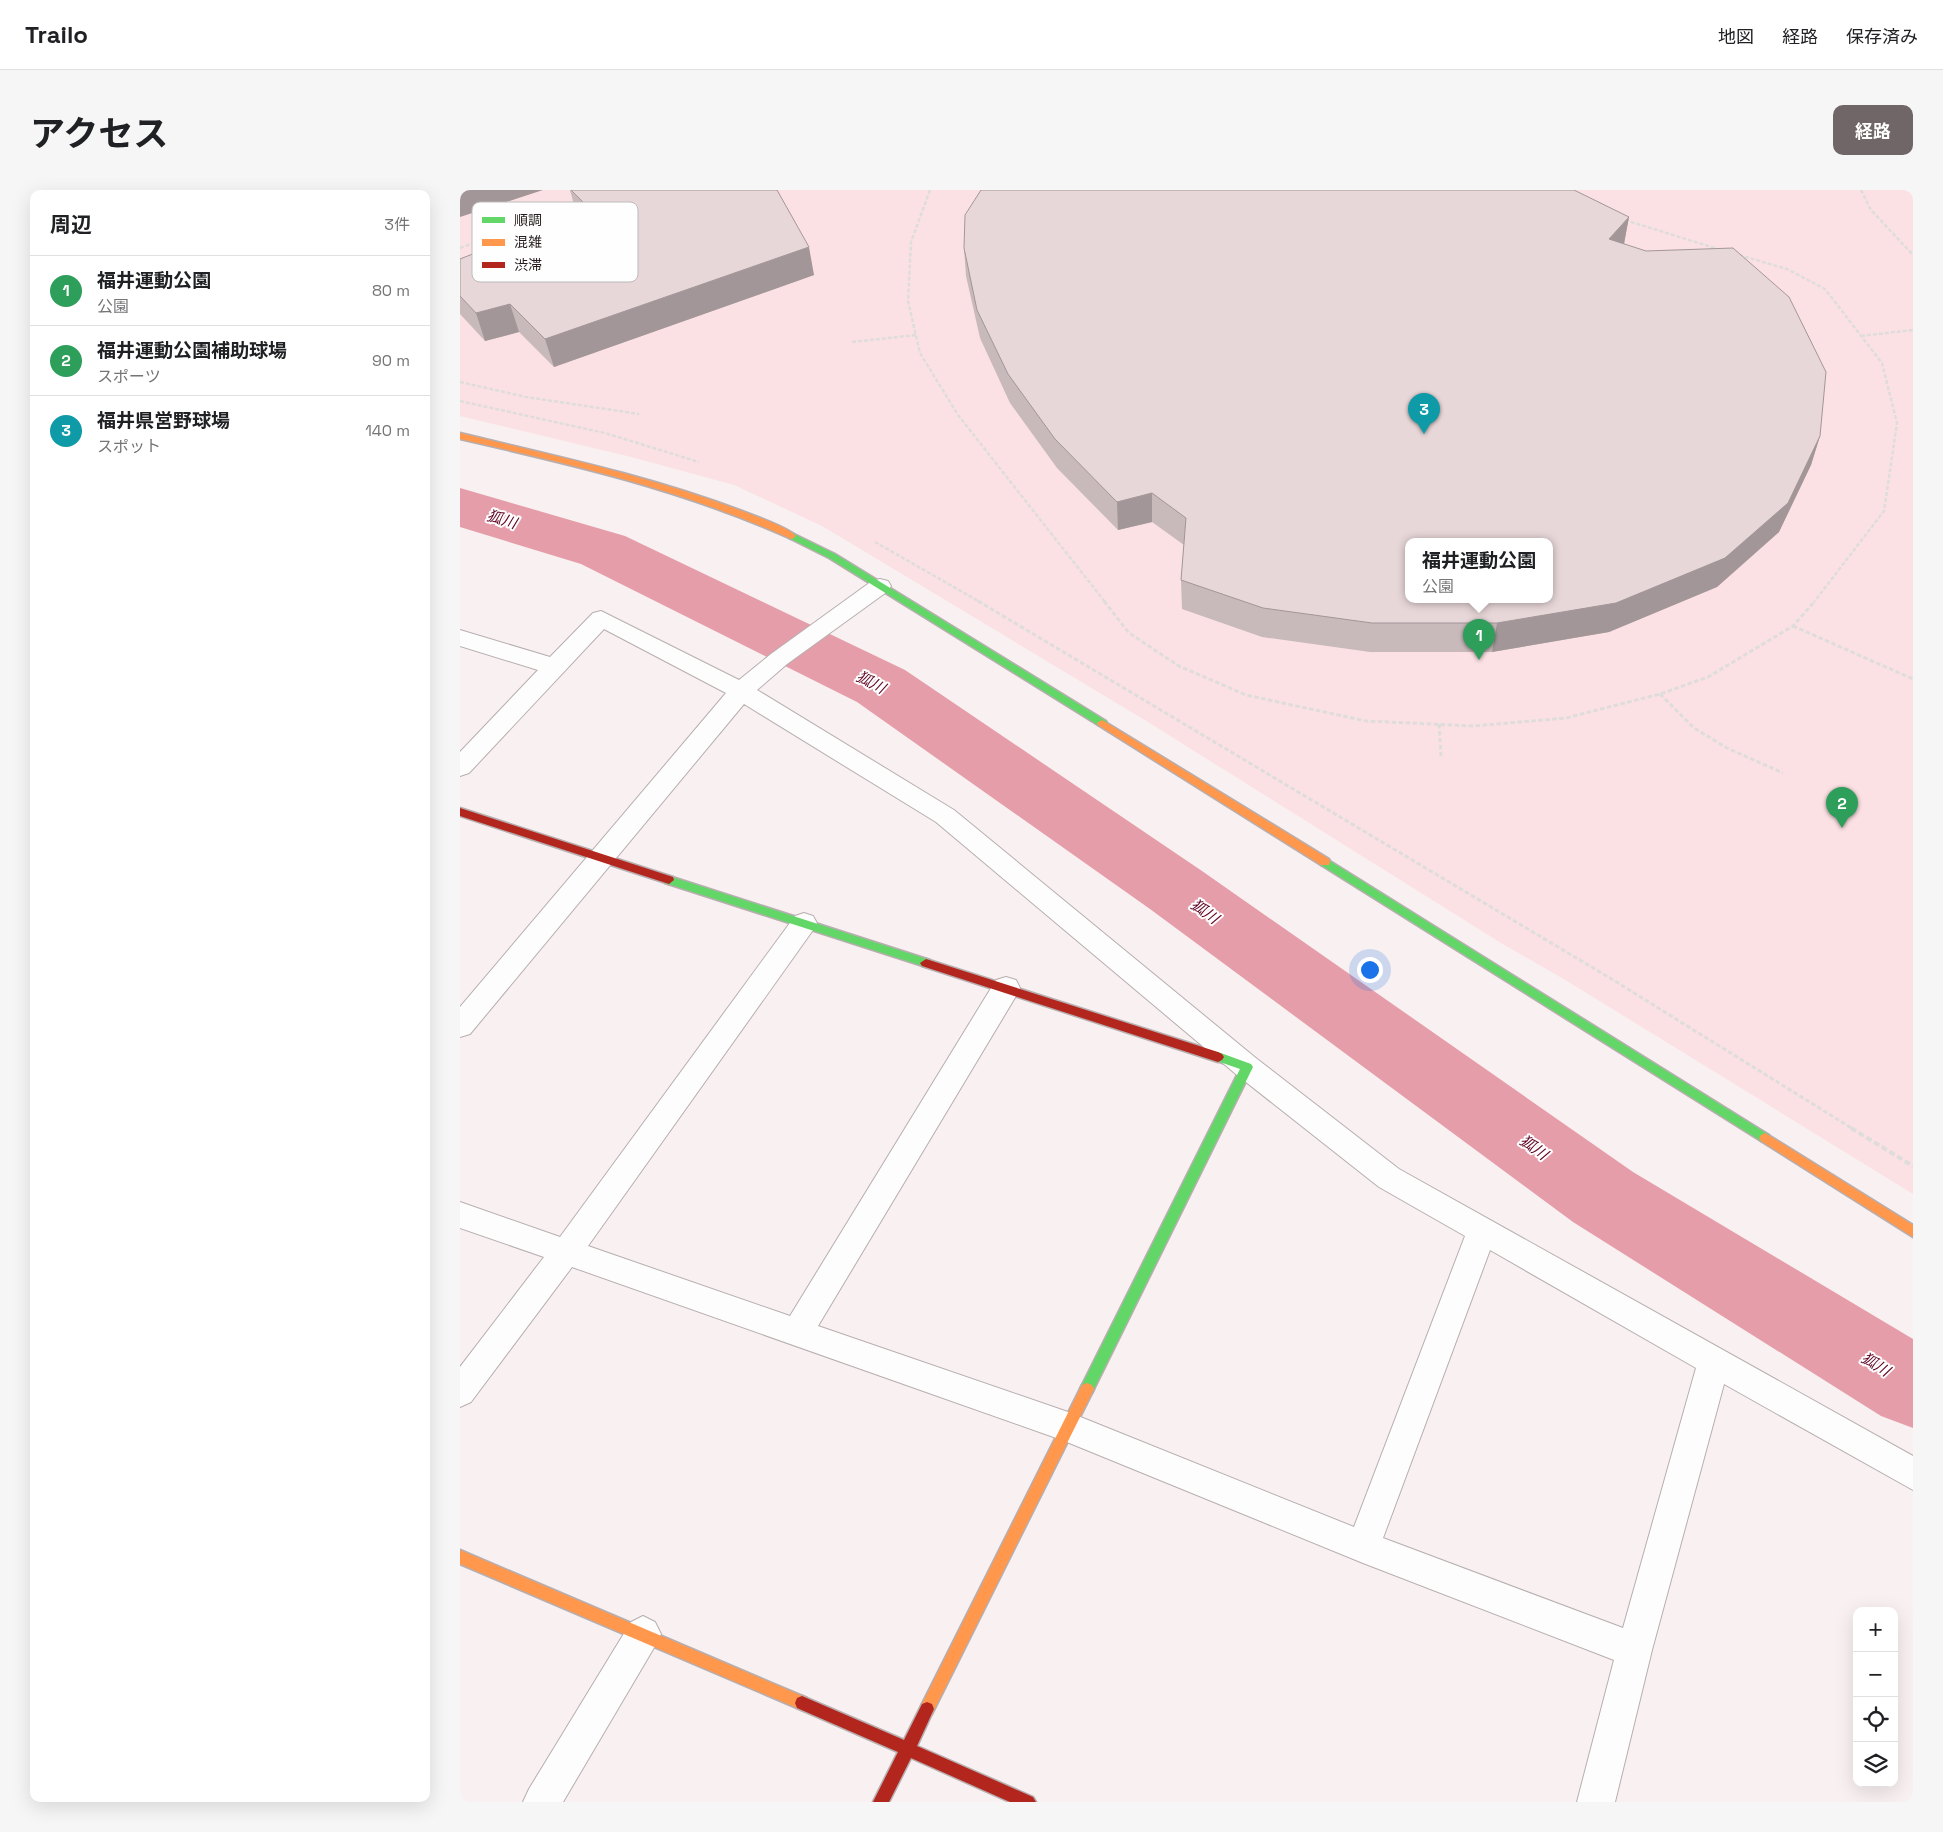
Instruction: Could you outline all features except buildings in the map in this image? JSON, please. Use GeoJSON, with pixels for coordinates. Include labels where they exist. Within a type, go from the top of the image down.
{"type":"FeatureCollection","features":[{"type":"Feature","properties":{"kind":"street"},"geometry":{"type":"LineString","coordinates":[[460,436],[639,478],[719,505],[789,534],[832,556],[1513,978],[1913,1232]]}},
{"type":"Feature","properties":{"kind":"street"},"geometry":{"type":"LineString","coordinates":[[460,1026],[742,691],[779,659],[880,586]]}},
{"type":"Feature","properties":{"kind":"street"},"geometry":{"type":"LineString","coordinates":[[460,767],[601,618],[742,691],[946,816],[1247,1067],[1389,1178],[1913,1474]]}},
{"type":"Feature","properties":{"kind":"street"},"geometry":{"type":"LineString","coordinates":[[460,638],[555,667]]}},
{"type":"Feature","properties":{"kind":"street"},"geometry":{"type":"LineString","coordinates":[[460,812],[1247,1067]]}},
{"type":"Feature","properties":{"kind":"street"},"geometry":{"type":"LineString","coordinates":[[460,1392],[566,1252],[804,923]]}},
{"type":"Feature","properties":{"kind":"street"},"geometry":{"type":"LineString","coordinates":[[798,1331],[1006,988]]}},
{"type":"Feature","properties":{"kind":"street"},"geometry":{"type":"LineString","coordinates":[[881,1802],[1247,1067]]}},
{"type":"Feature","properties":{"kind":"street"},"geometry":{"type":"LineString","coordinates":[[460,1215],[798,1331],[1068,1427],[1363,1547],[1634,1650]]}},
{"type":"Feature","properties":{"kind":"street"},"geometry":{"type":"LineString","coordinates":[[1363,1547],[1482,1231]]}},
{"type":"Feature","properties":{"kind":"street"},"geometry":{"type":"LineString","coordinates":[[1596,1802],[1634,1650],[1714,1362]]}},
{"type":"Feature","properties":{"kind":"street"},"geometry":{"type":"LineString","coordinates":[[460,1557],[643,1634],[1028,1802]]}},
{"type":"Feature","properties":{"kind":"street"},"geometry":{"type":"LineString","coordinates":[[542,1802],[643,1634]]}},
{"type":"Feature","properties":{"kind":"path"},"geometry":{"type":"LineString","coordinates":[[930,190],[911,242],[908,301],[920,354],[958,416],[1129,633],[1179,666],[1246,695],[1366,721],[1474,726],[1566,718],[1660,694],[1708,677],[1793,626],[1830,584],[1884,511],[1897,424],[1882,363],[1825,289],[1787,270],[1731,252]]}},
{"type":"Feature","properties":{"kind":"path"},"geometry":{"type":"LineString","coordinates":[[1861,190],[1871,210],[1913,255]]}},
{"type":"Feature","properties":{"kind":"path"},"geometry":{"type":"LineString","coordinates":[[1619,218],[1722,250]]}},
{"type":"Feature","properties":{"kind":"path"},"geometry":{"type":"LineString","coordinates":[[460,248],[472,244]]}},
{"type":"Feature","properties":{"kind":"path"},"geometry":{"type":"LineString","coordinates":[[1861,336],[1913,330]]}},
{"type":"Feature","properties":{"kind":"path"},"geometry":{"type":"LineString","coordinates":[[852,342],[916,335]]}},
{"type":"Feature","properties":{"kind":"path"},"geometry":{"type":"LineString","coordinates":[[460,382],[512,395],[586,404],[639,414]]}},
{"type":"Feature","properties":{"kind":"path"},"geometry":{"type":"LineString","coordinates":[[460,401],[623,438],[702,463]]}},
{"type":"Feature","properties":{"kind":"path"},"geometry":{"type":"LineString","coordinates":[[871,540],[897,553],[1603,973],[1913,1166]]}},
{"type":"Feature","properties":{"kind":"path"},"geometry":{"type":"LineString","coordinates":[[1793,626],[1913,679]]}},
{"type":"Feature","properties":{"kind":"path"},"geometry":{"type":"LineString","coordinates":[[1660,694],[1694,728],[1727,748],[1783,772]]}},
{"type":"Feature","properties":{"kind":"path"},"geometry":{"type":"LineString","coordinates":[[1439,724],[1441,756]]}},
{"type":"Feature","properties":{"kind":"shaded area"},"geometry":{"type":"Polygon","coordinates":[[[460,190],[1913,190],[1913,1194],[1567,981],[1501,943],[1143,719],[822,526],[734,485],[631,457],[460,416],[460,190]]]}},
{"type":"Feature","properties":{"kind":"waterway","name":"狐川"},"geometry":{"type":"LineString","coordinates":[[460,507],[603,550],[881,686],[1176,890],[1603,1197],[1913,1387]]}},
{"type":"Feature","properties":{"kind":"traffic: fast"},"geometry":{"type":"LineString","coordinates":[[792,536],[832,556],[1102,723]]}},
{"type":"Feature","properties":{"kind":"traffic: fast"},"geometry":{"type":"LineString","coordinates":[[1325,862],[1765,1138]]}},
{"type":"Feature","properties":{"kind":"traffic: fast"},"geometry":{"type":"LineString","coordinates":[[669,880],[926,963]]}},
{"type":"Feature","properties":{"kind":"traffic: fast"},"geometry":{"type":"LineString","coordinates":[[1087,1389],[1247,1067],[1218,1057]]}},
{"type":"Feature","properties":{"kind":"traffic: slow"},"geometry":{"type":"LineString","coordinates":[[460,436],[587,466],[671,489],[752,518],[792,536]]}},
{"type":"Feature","properties":{"kind":"traffic: slow"},"geometry":{"type":"LineString","coordinates":[[1102,723],[1325,862]]}},
{"type":"Feature","properties":{"kind":"traffic: slow"},"geometry":{"type":"LineString","coordinates":[[1765,1138],[1913,1232]]}},
{"type":"Feature","properties":{"kind":"traffic: slow"},"geometry":{"type":"LineString","coordinates":[[927,1709],[1087,1389]]}},
{"type":"Feature","properties":{"kind":"traffic: slow"},"geometry":{"type":"LineString","coordinates":[[460,1557],[802,1703]]}},
{"type":"Feature","properties":{"kind":"traffic: jam"},"geometry":{"type":"LineString","coordinates":[[460,812],[669,880]]}},
{"type":"Feature","properties":{"kind":"traffic: jam"},"geometry":{"type":"LineString","coordinates":[[926,963],[1218,1057]]}},
{"type":"Feature","properties":{"kind":"traffic: jam"},"geometry":{"type":"LineString","coordinates":[[802,1703],[1028,1802]]}},
{"type":"Feature","properties":{"kind":"traffic: jam"},"geometry":{"type":"LineString","coordinates":[[881,1802],[927,1709]]}},
{"type":"Feature","properties":{"kind":"place","name":"福井県営野球場"},"geometry":{"type":"Point","coordinates":[1424,434]}},
{"type":"Feature","properties":{"kind":"place","name":"福井運動公園"},"geometry":{"type":"Point","coordinates":[1479,660]}},
{"type":"Feature","properties":{"kind":"place","name":"福井運動公園補助球場"},"geometry":{"type":"Point","coordinates":[1842,828]}}]}
